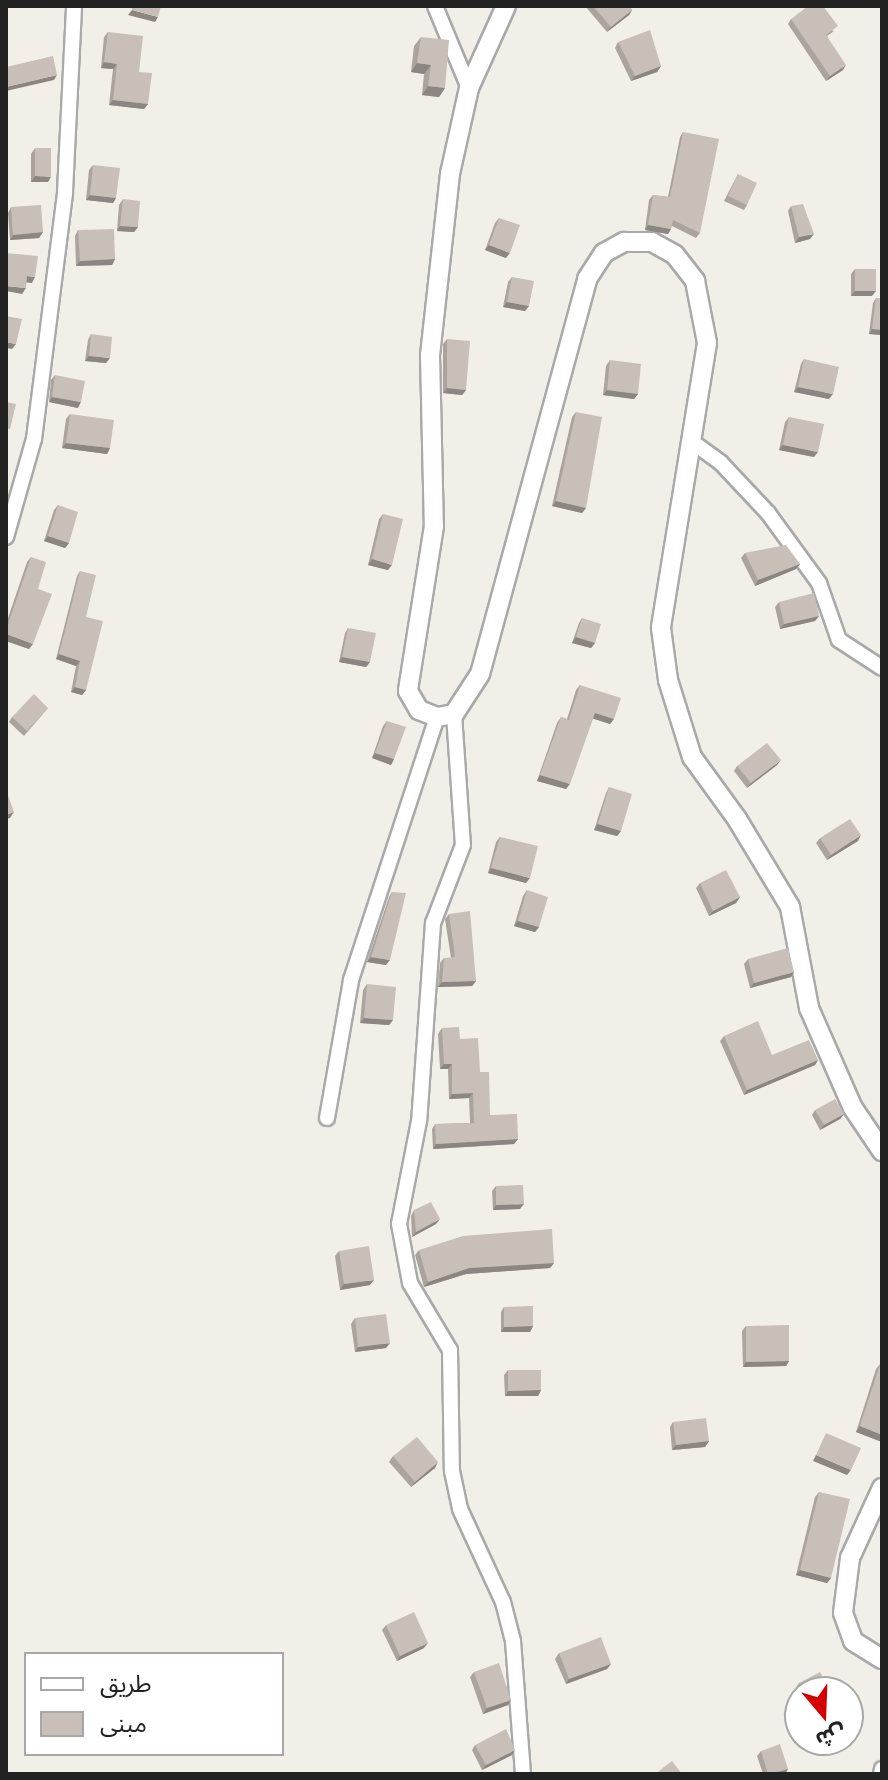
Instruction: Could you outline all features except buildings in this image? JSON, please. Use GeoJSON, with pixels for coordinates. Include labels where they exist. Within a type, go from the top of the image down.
{"type":"FeatureCollection","features":[{"type":"Feature","properties":{"kind":"street"},"geometry":{"type":"LineString","coordinates":[[6,537],[34,439],[65,192],[74,6]]}},
{"type":"Feature","properties":{"kind":"street"},"geometry":{"type":"LineString","coordinates":[[435,6],[469,88]]}},
{"type":"Feature","properties":{"kind":"street"},"geometry":{"type":"LineString","coordinates":[[445,716],[419,710],[408,691],[434,526],[428,427],[431,341],[450,174],[469,88],[506,6]]}},
{"type":"Feature","properties":{"kind":"street"},"geometry":{"type":"LineString","coordinates":[[327,1118],[351,980],[445,716],[480,674],[587,279],[604,253],[624,242],[652,242],[675,255],[695,281],[707,343],[661,628],[676,718],[692,757],[737,819],[790,907],[809,1008],[853,1108],[882,1151]]}},
{"type":"Feature","properties":{"kind":"street"},"geometry":{"type":"LineString","coordinates":[[691,441],[721,463],[768,513],[819,583],[839,640],[882,668]]}},
{"type":"Feature","properties":{"kind":"street"},"geometry":{"type":"LineString","coordinates":[[445,716],[463,845],[433,923],[419,1121],[399,1224],[410,1283],[450,1350],[452,1471],[460,1509],[503,1602],[513,1641],[523,1774]]}},
{"type":"Feature","properties":{"kind":"street"},"geometry":{"type":"LineString","coordinates":[[882,1488],[850,1558],[843,1613],[853,1641],[882,1659]]}}]}
